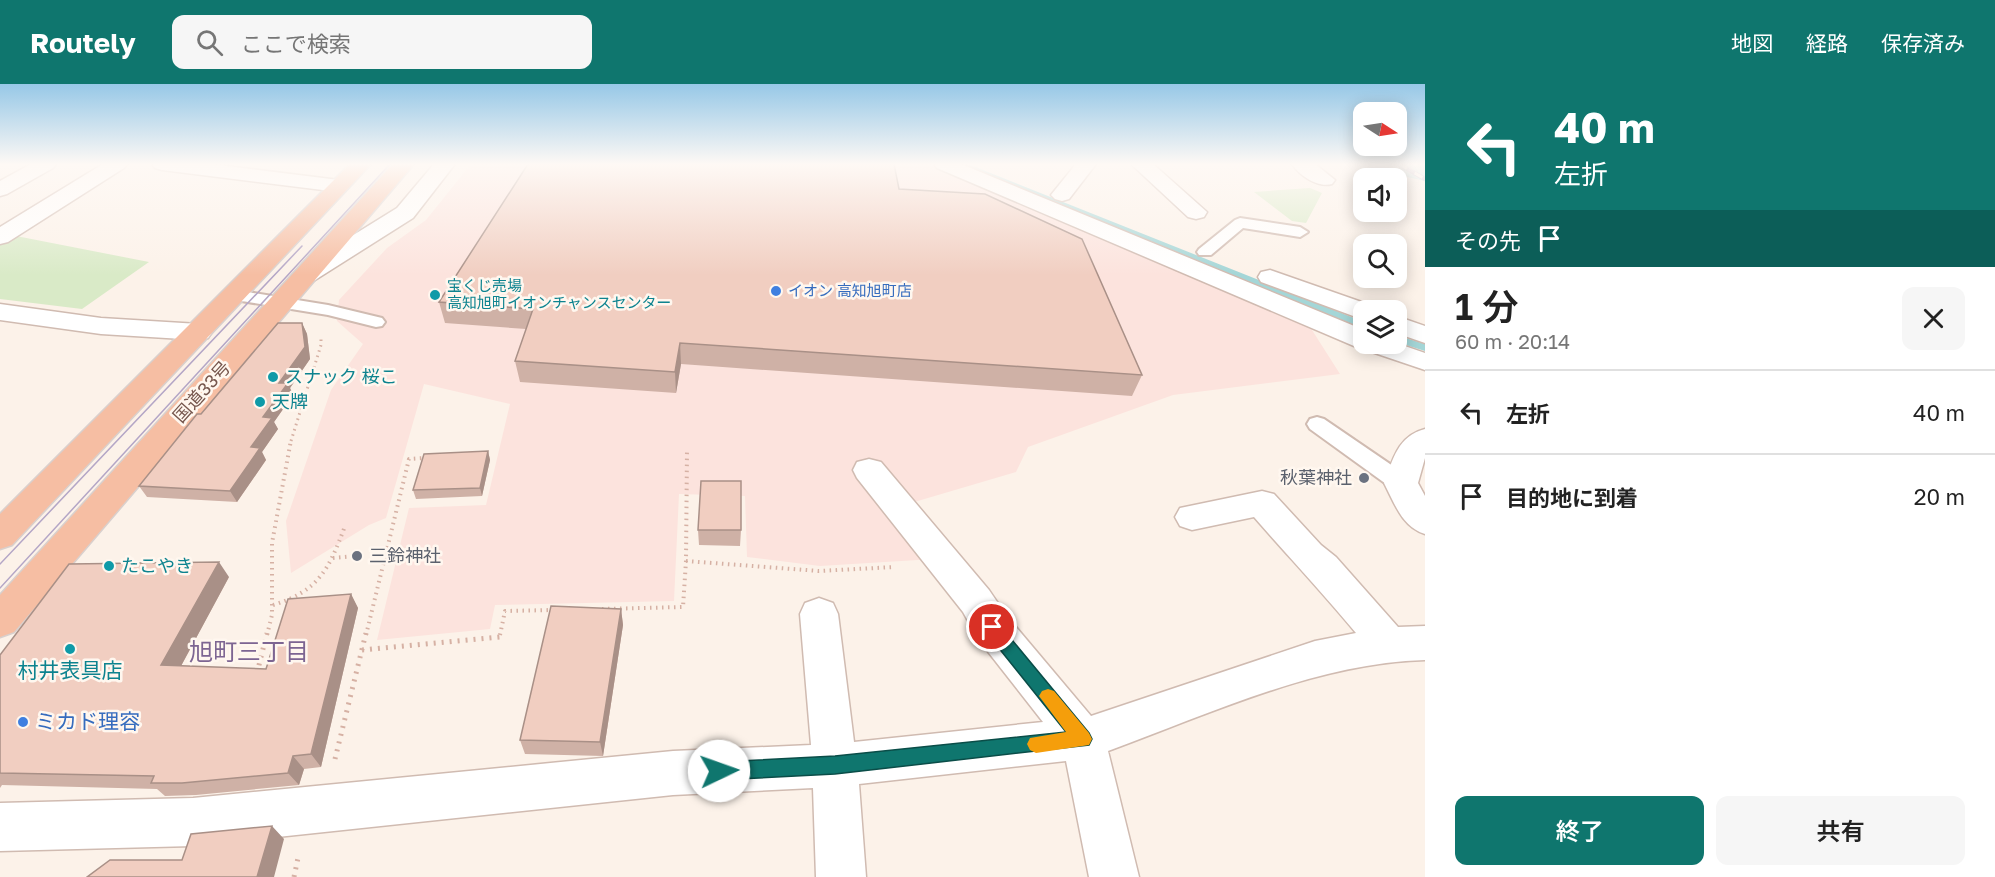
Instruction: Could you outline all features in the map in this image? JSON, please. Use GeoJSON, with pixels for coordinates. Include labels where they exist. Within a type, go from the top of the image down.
{"type":"FeatureCollection","features":[{"type":"Feature","properties":{"kind":"highway"},"geometry":{"type":"LineString","coordinates":[[0,536],[325,201]]}},
{"type":"Feature","properties":{"kind":"highway","name":"国道33号"},"geometry":{"type":"LineString","coordinates":[[0,621],[371,201]]}},
{"type":"Feature","properties":{"kind":"street"},"geometry":{"type":"LineString","coordinates":[[0,237],[58,201]]}},
{"type":"Feature","properties":{"kind":"street"},"geometry":{"type":"LineString","coordinates":[[306,275],[405,213],[415,201]]}},
{"type":"Feature","properties":{"kind":"street"},"geometry":{"type":"LineString","coordinates":[[1032,201],[1353,335]]}},
{"type":"Feature","properties":{"kind":"street"},"geometry":{"type":"LineString","coordinates":[[1077,201],[1353,308]]}},
{"type":"Feature","properties":{"kind":"street"},"geometry":{"type":"LineString","coordinates":[[1184,201],[1197,212]]}},
{"type":"Feature","properties":{"kind":"street"},"geometry":{"type":"LineString","coordinates":[[0,312],[100,326],[199,332]]}},
{"type":"Feature","properties":{"kind":"street"},"geometry":{"type":"LineString","coordinates":[[1407,328],[1425,335]]}},
{"type":"Feature","properties":{"kind":"street"},"geometry":{"type":"LineString","coordinates":[[1402,354],[1425,362]]}},
{"type":"Feature","properties":{"kind":"street"},"geometry":{"type":"LineString","coordinates":[[1425,440],[1411,452],[1401,483],[1417,513],[1425,521]]}},
{"type":"Feature","properties":{"kind":"street"},"geometry":{"type":"LineString","coordinates":[[869,470],[976,601],[992,627],[1083,739],[1114,877]]}},
{"type":"Feature","properties":{"kind":"street"},"geometry":{"type":"LineString","coordinates":[[1192,517],[1262,503],[1308,555],[1407,644]]}},
{"type":"Feature","properties":{"kind":"street"},"geometry":{"type":"LineString","coordinates":[[819,614],[835,765],[841,877]]}},
{"type":"Feature","properties":{"kind":"street"},"geometry":{"type":"LineString","coordinates":[[0,827],[193,822],[673,773],[835,765],[1083,739],[1316,658],[1407,644]]}},
{"type":"Feature","properties":{"kind":"lane"},"geometry":{"type":"LineString","coordinates":[[1205,252],[1240,223],[1300,232]]}},
{"type":"Feature","properties":{"kind":"lane"},"geometry":{"type":"LineString","coordinates":[[235,295],[331,310],[376,322]]}},
{"type":"Feature","properties":{"kind":"lane"},"geometry":{"type":"LineString","coordinates":[[1317,424],[1401,483]]}},
{"type":"Feature","properties":{"kind":"path"},"geometry":{"type":"LineString","coordinates":[[255,681],[272,615],[272,543],[292,434],[321,345],[320,329],[331,310]]}},
{"type":"Feature","properties":{"kind":"path"},"geometry":{"type":"LineString","coordinates":[[600,609],[682,607],[686,561],[687,450]]}},
{"type":"Feature","properties":{"kind":"path"},"geometry":{"type":"LineString","coordinates":[[323,807],[409,459],[433,457]]}},
{"type":"Feature","properties":{"kind":"path"},"geometry":{"type":"LineString","coordinates":[[273,605],[292,601],[311,591],[333,558],[345,526]]}},
{"type":"Feature","properties":{"kind":"path"},"geometry":{"type":"LineString","coordinates":[[333,558],[356,556]]}},
{"type":"Feature","properties":{"kind":"path"},"geometry":{"type":"LineString","coordinates":[[686,561],[819,571],[944,562]]}},
{"type":"Feature","properties":{"kind":"path"},"geometry":{"type":"LineString","coordinates":[[362,650],[500,637],[505,611],[564,610]]}},
{"type":"Feature","properties":{"kind":"shaded area"},"geometry":{"type":"Polygon","coordinates":[[[441,201],[1026,201],[1305,319],[1340,374],[1173,395],[1028,447],[1016,472],[894,508],[934,559],[820,566],[747,557],[745,496],[679,494],[674,601],[495,605],[490,629],[377,640],[409,508],[486,505],[510,404],[424,384],[386,518],[369,525],[291,573],[286,521],[331,390],[363,344],[337,321],[339,300],[387,248],[426,220],[441,201]]]}},
{"type":"Feature","properties":{"kind":"green space"},"geometry":{"type":"Polygon","coordinates":[[[1266,201],[1318,201],[1306,223],[1292,221],[1266,201]]]}},
{"type":"Feature","properties":{"kind":"green space"},"geometry":{"type":"Polygon","coordinates":[[[11,235],[149,262],[82,309],[0,299],[0,242],[11,235]]]}},
{"type":"Feature","properties":{"kind":"building","name":"イオン 高知旭町店"},"geometry":{"type":"Polygon","coordinates":[[[504,201],[1000,201],[1082,239],[1142,375],[680,343],[675,372],[515,361],[533,309],[439,302],[504,201]]]}},
{"type":"Feature","properties":{"kind":"building"},"geometry":{"type":"Polygon","coordinates":[[[278,323],[302,323],[305,347],[279,383],[288,383],[263,417],[272,418],[251,447],[260,448],[230,491],[139,486],[197,414],[201,414],[278,323]]]}},
{"type":"Feature","properties":{"kind":"building"},"geometry":{"type":"Polygon","coordinates":[[[488,451],[480,488],[413,490],[424,454],[488,451]]]}},
{"type":"Feature","properties":{"kind":"building"},"geometry":{"type":"Polygon","coordinates":[[[701,481],[741,481],[741,530],[698,530],[701,481]]]}},
{"type":"Feature","properties":{"kind":"building"},"geometry":{"type":"Polygon","coordinates":[[[219,562],[161,665],[266,669],[288,599],[351,594],[311,754],[293,756],[288,773],[182,783],[151,783],[154,776],[0,773],[0,655],[69,564],[219,562]]]}},
{"type":"Feature","properties":{"kind":"building"},"geometry":{"type":"Polygon","coordinates":[[[551,606],[621,609],[600,742],[520,740],[551,606]]]}},
{"type":"Feature","properties":{"kind":"building"},"geometry":{"type":"Polygon","coordinates":[[[272,826],[257,877],[87,877],[110,860],[182,860],[191,834],[272,826]]]}},
{"type":"Feature","properties":{"kind":"waterway"},"geometry":{"type":"LineString","coordinates":[[1052,201],[1353,322]]}},
{"type":"Feature","properties":{"kind":"waterway"},"geometry":{"type":"LineString","coordinates":[[1407,342],[1425,348]]}},
{"type":"Feature","properties":{"kind":"tram line"},"geometry":{"type":"LineString","coordinates":[[0,588],[356,201]]}},
{"type":"Feature","properties":{"kind":"tram line"},"geometry":{"type":"LineString","coordinates":[[0,564],[302,246]]}},
{"type":"Feature","properties":{"kind":"slow traffic"},"geometry":{"type":"LineString","coordinates":[[1036,744],[1083,739],[1048,696]]}},
{"type":"Feature","properties":{"kind":"place","name":"イオン 高知旭町店"},"geometry":{"type":"Point","coordinates":[776,291]}},
{"type":"Feature","properties":{"kind":"place","name":"宝くじ売場 高知旭町イオンチャンスセンター"},"geometry":{"type":"Point","coordinates":[435,295]}},
{"type":"Feature","properties":{"kind":"place","name":"スナック 桜こ"},"geometry":{"type":"Point","coordinates":[273,377]}},
{"type":"Feature","properties":{"kind":"place","name":"天牌"},"geometry":{"type":"Point","coordinates":[260,402]}},
{"type":"Feature","properties":{"kind":"place","name":"秋葉神社"},"geometry":{"type":"Point","coordinates":[1364,478]}},
{"type":"Feature","properties":{"kind":"place","name":"三鈴神社"},"geometry":{"type":"Point","coordinates":[357,556]}},
{"type":"Feature","properties":{"kind":"place","name":"たこやき"},"geometry":{"type":"Point","coordinates":[109,566]}},
{"type":"Feature","properties":{"kind":"place","name":"村井表具店"},"geometry":{"type":"Point","coordinates":[70,649]}},
{"type":"Feature","properties":{"kind":"place","name":"ミカド理容"},"geometry":{"type":"Point","coordinates":[23,722]}},
{"type":"Feature","properties":{"kind":"district","name":"旭町三丁目"},"geometry":{"type":"Point","coordinates":[249,652]}},
{"type":"Feature","properties":{"kind":"route"},"geometry":{"type":"LineString","coordinates":[[719,771],[835,765],[1083,739],[992,627]]}}]}
